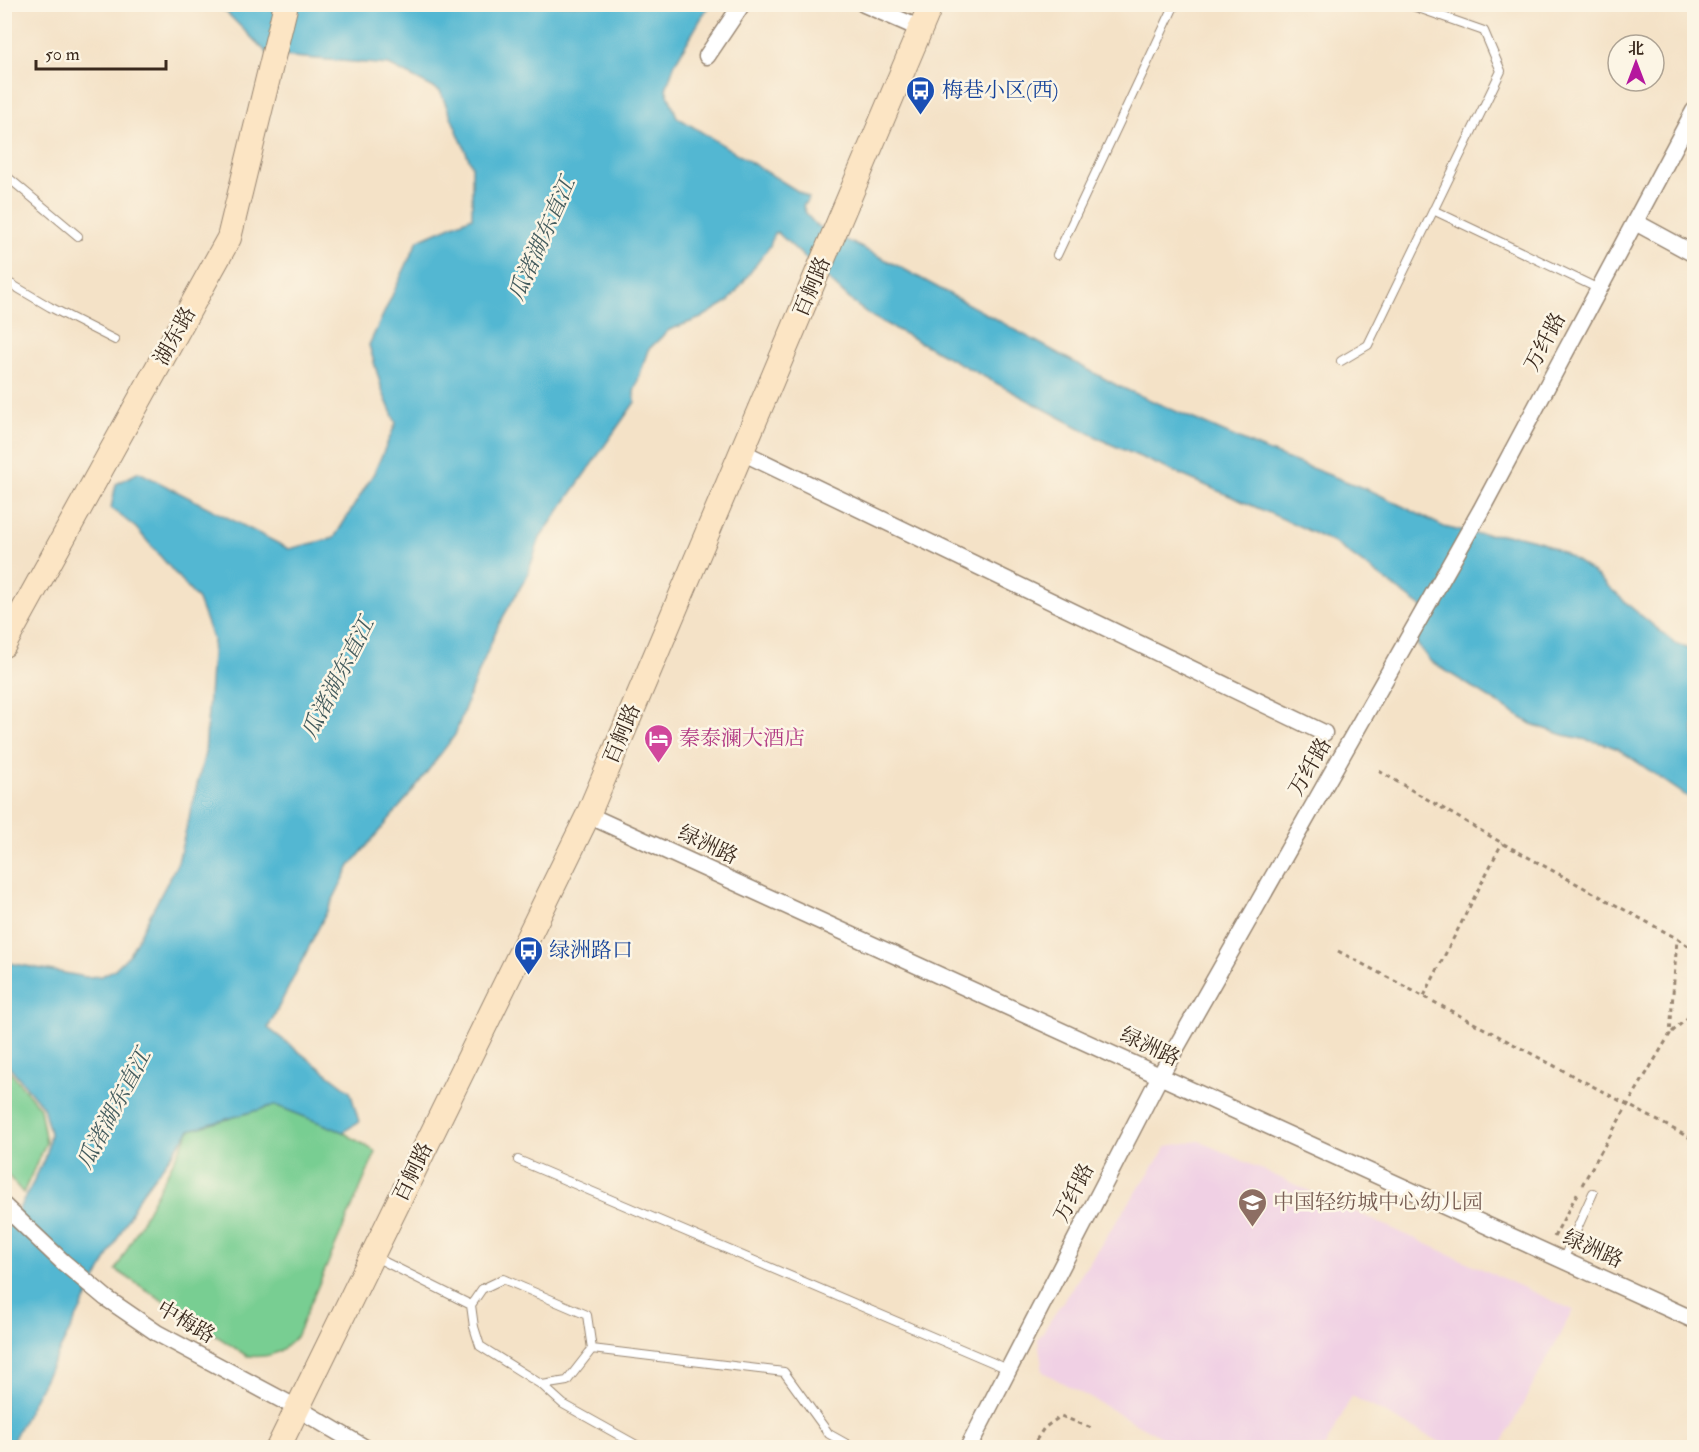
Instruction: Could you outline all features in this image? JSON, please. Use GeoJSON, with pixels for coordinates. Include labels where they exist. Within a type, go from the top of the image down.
{"type":"FeatureCollection","features":[{"type":"Feature","properties":{"kind":"street","name":"湖东路"},"geometry":{"type":"LineString","coordinates":[[4,645],[230,238],[286,4]]}},
{"type":"Feature","properties":{"kind":"street"},"geometry":{"type":"LineString","coordinates":[[706,56],[742,4]]}},
{"type":"Feature","properties":{"kind":"street"},"geometry":{"type":"LineString","coordinates":[[864,4],[921,29]]}},
{"type":"Feature","properties":{"kind":"street","name":"百舸路"},"geometry":{"type":"LineString","coordinates":[[278,1448],[588,815],[931,4]]}},
{"type":"Feature","properties":{"kind":"street","name":"万纤路"},"geometry":{"type":"LineString","coordinates":[[968,1448],[1160,1076],[1481,510],[1695,111]]}},
{"type":"Feature","properties":{"kind":"street"},"geometry":{"type":"LineString","coordinates":[[1635,222],[1695,254]]}},
{"type":"Feature","properties":{"kind":"street"},"geometry":{"type":"LineString","coordinates":[[742,452],[1324,733]]}},
{"type":"Feature","properties":{"kind":"street","name":"绿洲路"},"geometry":{"type":"LineString","coordinates":[[588,815],[1695,1320]]}},
{"type":"Feature","properties":{"kind":"street","name":"中梅路"},"geometry":{"type":"LineString","coordinates":[[4,1206],[63,1262],[106,1298],[157,1333],[297,1408],[365,1448]]}},
{"type":"Feature","properties":{"kind":"lane"},"geometry":{"type":"LineString","coordinates":[[1057,255],[1175,4]]}},
{"type":"Feature","properties":{"kind":"lane"},"geometry":{"type":"LineString","coordinates":[[1341,361],[1368,345],[1501,71],[1484,31],[1407,4]]}},
{"type":"Feature","properties":{"kind":"lane"},"geometry":{"type":"LineString","coordinates":[[4,174],[78,236]]}},
{"type":"Feature","properties":{"kind":"lane"},"geometry":{"type":"LineString","coordinates":[[1433,210],[1599,289]]}},
{"type":"Feature","properties":{"kind":"lane"},"geometry":{"type":"LineString","coordinates":[[4,280],[50,307],[115,340]]}},
{"type":"Feature","properties":{"kind":"lane"},"geometry":{"type":"LineString","coordinates":[[518,1160],[1008,1369]]}},
{"type":"Feature","properties":{"kind":"lane"},"geometry":{"type":"LineString","coordinates":[[1563,1260],[1593,1193]]}},
{"type":"Feature","properties":{"kind":"lane"},"geometry":{"type":"LineString","coordinates":[[372,1255],[471,1305]]}},
{"type":"Feature","properties":{"kind":"lane"},"geometry":{"type":"LineString","coordinates":[[542,1385],[567,1381],[592,1349],[587,1315],[503,1279],[482,1289],[471,1305],[480,1346],[542,1385],[563,1404],[640,1447]]}},
{"type":"Feature","properties":{"kind":"lane"},"geometry":{"type":"LineString","coordinates":[[592,1349],[784,1372],[829,1434],[854,1448]]}},
{"type":"Feature","properties":{"kind":"path"},"geometry":{"type":"LineString","coordinates":[[1379,771],[1502,843],[1695,950]]}},
{"type":"Feature","properties":{"kind":"path"},"geometry":{"type":"LineString","coordinates":[[1424,996],[1502,843]]}},
{"type":"Feature","properties":{"kind":"path"},"geometry":{"type":"LineString","coordinates":[[1670,1034],[1677,939]]}},
{"type":"Feature","properties":{"kind":"path"},"geometry":{"type":"LineString","coordinates":[[1338,951],[1695,1140]]}},
{"type":"Feature","properties":{"kind":"path"},"geometry":{"type":"LineString","coordinates":[[1546,1252],[1568,1209],[1670,1034],[1695,1012]]}},
{"type":"Feature","properties":{"kind":"path"},"geometry":{"type":"LineString","coordinates":[[1031,1448],[1044,1428],[1061,1416],[1094,1429]]}},
{"type":"Feature","properties":{"kind":"shaded area","name":"中国轻纺城中心幼儿园"},"geometry":{"type":"Polygon","coordinates":[[[1199,1141],[1573,1310],[1500,1447],[1449,1447],[1352,1396],[1325,1447],[1179,1447],[1043,1372],[1038,1339],[1167,1146],[1199,1141]]]}},
{"type":"Feature","properties":{"kind":"green space"},"geometry":{"type":"Polygon","coordinates":[[[5,1065],[40,1108],[46,1143],[23,1193],[5,1172],[5,1065]]]}},
{"type":"Feature","properties":{"kind":"green space"},"geometry":{"type":"Polygon","coordinates":[[[275,1105],[343,1132],[376,1152],[296,1337],[274,1354],[247,1356],[116,1270],[190,1130],[275,1105]]]}},
{"type":"Feature","properties":{"kind":"water","name":"瓜渚湖东直江"},"geometry":{"type":"Polygon","coordinates":[[[215,5],[709,5],[675,63],[666,89],[677,117],[809,198],[803,206],[816,225],[900,267],[1118,386],[1267,451],[1376,493],[1444,527],[1473,534],[1514,535],[1542,542],[1590,570],[1675,643],[1694,651],[1694,801],[1618,749],[1531,724],[1430,661],[1417,644],[1422,607],[1336,544],[1108,443],[873,317],[856,305],[777,232],[774,233],[770,246],[729,301],[701,318],[669,330],[648,350],[634,392],[635,402],[540,538],[527,576],[499,624],[455,735],[411,793],[350,866],[268,1028],[350,1091],[359,1122],[343,1132],[275,1105],[190,1130],[139,1197],[9,1448],[4,1447],[5,1234],[47,1153],[50,1133],[43,1107],[5,1061],[4,962],[86,977],[102,976],[115,969],[129,955],[178,862],[205,753],[213,640],[198,600],[136,528],[111,508],[116,484],[139,472],[289,549],[334,538],[374,473],[396,423],[383,393],[369,345],[418,240],[472,217],[472,166],[440,91],[389,65],[269,55],[226,12],[215,5]]]}},
{"type":"Feature","properties":{"kind":"place","name":"梅巷小区(西)"},"geometry":{"type":"Point","coordinates":[921,116]}},
{"type":"Feature","properties":{"kind":"place","name":"秦泰澜大酒店"},"geometry":{"type":"Point","coordinates":[658,764]}},
{"type":"Feature","properties":{"kind":"place","name":"绿洲路口"},"geometry":{"type":"Point","coordinates":[528,976]}},
{"type":"Feature","properties":{"kind":"place","name":"中国轻纺城中心幼儿园"},"geometry":{"type":"Point","coordinates":[1252,1228]}}]}
